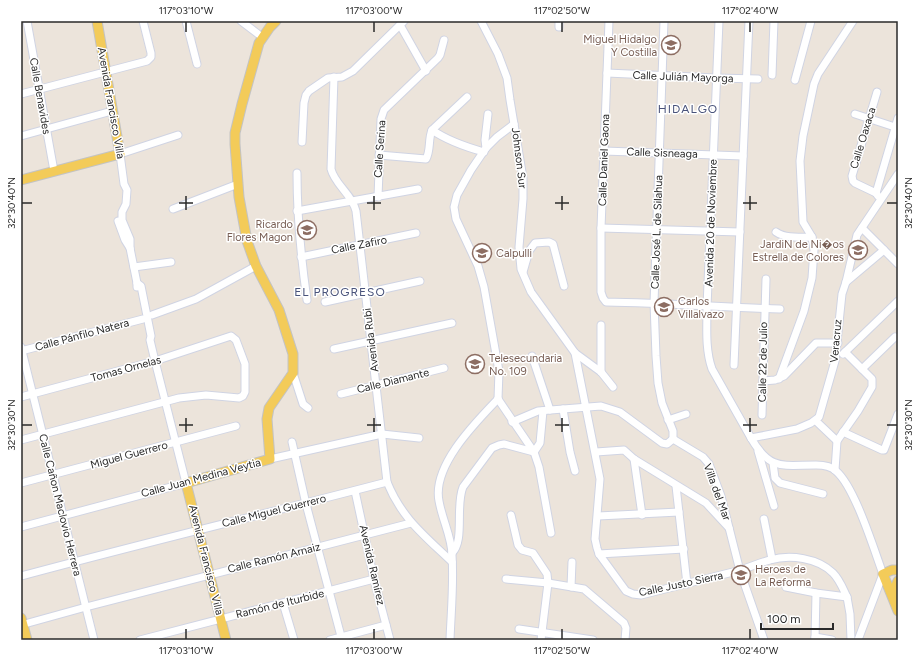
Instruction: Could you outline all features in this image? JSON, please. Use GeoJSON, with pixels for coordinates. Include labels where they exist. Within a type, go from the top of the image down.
{"type":"FeatureCollection","features":[{"type":"Feature","properties":{"kind":"main road","name":"Avenida Francisco Villa"},"geometry":{"type":"LineString","coordinates":[[97,21],[120,154]]}},
{"type":"Feature","properties":{"kind":"main road"},"geometry":{"type":"LineString","coordinates":[[270,459],[266,419],[269,408],[293,374],[293,354],[279,310],[256,266],[244,229],[238,184],[235,133],[259,44],[262,37],[276,21]]}},
{"type":"Feature","properties":{"kind":"main road"},"geometry":{"type":"LineString","coordinates":[[21,180],[120,154]]}},
{"type":"Feature","properties":{"kind":"main road","name":"Calle Juan Medina Veytia"},"geometry":{"type":"LineString","coordinates":[[186,482],[270,459]]}},
{"type":"Feature","properties":{"kind":"main road","name":"Avenida Francisco Villa"},"geometry":{"type":"LineString","coordinates":[[186,482],[211,575],[226,640]]}},
{"type":"Feature","properties":{"kind":"main road"},"geometry":{"type":"LineString","coordinates":[[898,570],[892,570],[883,574],[898,611]]}},
{"type":"Feature","properties":{"kind":"main road"},"geometry":{"type":"LineString","coordinates":[[892,594],[898,581]]}},
{"type":"Feature","properties":{"kind":"main road"},"geometry":{"type":"LineString","coordinates":[[22,622],[27,640]]}},
{"type":"Feature","properties":{"kind":"street","name":"Calle Benavides"},"geometry":{"type":"LineString","coordinates":[[27,21],[54,171]]}},
{"type":"Feature","properties":{"kind":"street"},"geometry":{"type":"LineString","coordinates":[[21,94],[147,60],[151,57],[150,46],[143,21]]}},
{"type":"Feature","properties":{"kind":"street"},"geometry":{"type":"LineString","coordinates":[[186,21],[197,64]]}},
{"type":"Feature","properties":{"kind":"street"},"geometry":{"type":"LineString","coordinates":[[241,21],[262,37]]}},
{"type":"Feature","properties":{"kind":"street","name":"Johnson Sur"},"geometry":{"type":"LineString","coordinates":[[482,21],[498,54],[506,78],[514,124],[522,178],[523,199],[519,247],[521,269],[531,292],[575,353],[601,372],[613,387]]}},
{"type":"Feature","properties":{"kind":"street","name":"Calle Daniel Gaona"},"geometry":{"type":"LineString","coordinates":[[609,21],[601,292],[606,302],[654,303]]}},
{"type":"Feature","properties":{"kind":"street","name":"Calle José L. de Silahua"},"geometry":{"type":"LineString","coordinates":[[664,21],[658,229],[654,303],[659,392],[674,436],[673,439]]}},
{"type":"Feature","properties":{"kind":"street","name":"Avenida 20 de Noviembre"},"geometry":{"type":"LineString","coordinates":[[719,21],[707,345],[712,369],[757,449]]}},
{"type":"Feature","properties":{"kind":"street"},"geometry":{"type":"LineString","coordinates":[[734,365],[749,21]]}},
{"type":"Feature","properties":{"kind":"street"},"geometry":{"type":"LineString","coordinates":[[772,75],[774,21]]}},
{"type":"Feature","properties":{"kind":"street"},"geometry":{"type":"LineString","coordinates":[[795,80],[811,21]]}},
{"type":"Feature","properties":{"kind":"street"},"geometry":{"type":"LineString","coordinates":[[779,379],[804,311],[812,278],[814,250],[812,237],[803,222],[800,161],[803,136],[814,84],[818,74],[852,21]]}},
{"type":"Feature","properties":{"kind":"street"},"geometry":{"type":"LineString","coordinates":[[302,142],[304,103],[306,94],[326,78],[342,77],[353,71],[402,23],[426,71]]}},
{"type":"Feature","properties":{"kind":"street","name":"Calle Serina"},"geometry":{"type":"LineString","coordinates":[[378,197],[381,118],[384,110],[426,71],[440,55],[444,40]]}},
{"type":"Feature","properties":{"kind":"street","name":"Calle Julián Mayorga"},"geometry":{"type":"LineString","coordinates":[[607,73],[758,79]]}},
{"type":"Feature","properties":{"kind":"street","name":"Avenida Rubi"},"geometry":{"type":"LineString","coordinates":[[334,77],[331,169],[335,179],[353,201],[356,211],[372,340],[387,482],[398,505],[411,523],[452,562]]}},
{"type":"Feature","properties":{"kind":"street","name":"Calle Oaxaca"},"geometry":{"type":"LineString","coordinates":[[876,193],[855,183],[852,180],[852,176],[877,92]]}},
{"type":"Feature","properties":{"kind":"street"},"geometry":{"type":"LineString","coordinates":[[379,155],[426,159],[429,154],[430,136],[432,130],[467,97]]}},
{"type":"Feature","properties":{"kind":"street"},"geometry":{"type":"LineString","coordinates":[[21,136],[112,111]]}},
{"type":"Feature","properties":{"kind":"street"},"geometry":{"type":"LineString","coordinates":[[485,150],[488,114]]}},
{"type":"Feature","properties":{"kind":"street"},"geometry":{"type":"LineString","coordinates":[[855,114],[869,120],[897,128]]}},
{"type":"Feature","properties":{"kind":"street"},"geometry":{"type":"LineString","coordinates":[[881,200],[876,193],[897,128],[898,118]]}},
{"type":"Feature","properties":{"kind":"street"},"geometry":{"type":"LineString","coordinates":[[514,124],[497,137],[485,150],[471,170],[457,195],[454,207],[456,219],[478,266],[484,287],[499,371],[498,399],[512,422],[534,452],[539,467],[551,532]]}},
{"type":"Feature","properties":{"kind":"street"},"geometry":{"type":"LineString","coordinates":[[432,130],[462,146],[485,150]]}},
{"type":"Feature","properties":{"kind":"street"},"geometry":{"type":"LineString","coordinates":[[120,154],[178,135]]}},
{"type":"Feature","properties":{"kind":"street","name":"Calle Sisneaga"},"geometry":{"type":"LineString","coordinates":[[604,151],[743,156]]}},
{"type":"Feature","properties":{"kind":"street","name":"Avenida Francisco Villa"},"geometry":{"type":"LineString","coordinates":[[120,154],[124,184],[117,217],[125,240],[130,248],[143,319],[147,337],[150,340]]}},
{"type":"Feature","properties":{"kind":"street"},"geometry":{"type":"LineString","coordinates":[[297,173],[297,212],[307,300]]}},
{"type":"Feature","properties":{"kind":"street","name":"Veracruz"},"geometry":{"type":"LineString","coordinates":[[816,421],[822,412],[835,361],[838,343],[839,312],[854,242],[857,235],[898,174]]}},
{"type":"Feature","properties":{"kind":"street"},"geometry":{"type":"LineString","coordinates":[[173,209],[238,184]]}},
{"type":"Feature","properties":{"kind":"street"},"geometry":{"type":"LineString","coordinates":[[297,212],[418,189]]}},
{"type":"Feature","properties":{"kind":"street"},"geometry":{"type":"LineString","coordinates":[[602,228],[740,232]]}},
{"type":"Feature","properties":{"kind":"street"},"geometry":{"type":"LineString","coordinates":[[862,228],[898,264]]}},
{"type":"Feature","properties":{"kind":"street"},"geometry":{"type":"LineString","coordinates":[[776,232],[780,235],[791,237],[812,237]]}},
{"type":"Feature","properties":{"kind":"street","name":"Calle Zafiro"},"geometry":{"type":"LineString","coordinates":[[301,257],[416,234]]}},
{"type":"Feature","properties":{"kind":"street"},"geometry":{"type":"LineString","coordinates":[[523,274],[529,251],[535,243],[549,242],[553,244],[564,286]]}},
{"type":"Feature","properties":{"kind":"street"},"geometry":{"type":"LineString","coordinates":[[846,282],[884,250]]}},
{"type":"Feature","properties":{"kind":"street"},"geometry":{"type":"LineString","coordinates":[[134,267],[170,262]]}},
{"type":"Feature","properties":{"kind":"street"},"geometry":{"type":"LineString","coordinates":[[152,316],[196,299],[256,266]]}},
{"type":"Feature","properties":{"kind":"street","name":"Calle 22 de Julio"},"geometry":{"type":"LineString","coordinates":[[762,415],[766,279]]}},
{"type":"Feature","properties":{"kind":"street"},"geometry":{"type":"LineString","coordinates":[[325,302],[420,281]]}},
{"type":"Feature","properties":{"kind":"street","name":"Avenida Francisco Villa"},"geometry":{"type":"LineString","coordinates":[[137,283],[141,286],[151,336],[150,340],[186,482]]}},
{"type":"Feature","properties":{"kind":"street"},"geometry":{"type":"LineString","coordinates":[[835,361],[898,301]]}},
{"type":"Feature","properties":{"kind":"street"},"geometry":{"type":"LineString","coordinates":[[654,303],[780,309]]}},
{"type":"Feature","properties":{"kind":"street","name":"Calle Pánfilo Natera"},"geometry":{"type":"LineString","coordinates":[[21,350],[143,319]]}},
{"type":"Feature","properties":{"kind":"street"},"geometry":{"type":"LineString","coordinates":[[334,349],[452,322]]}},
{"type":"Feature","properties":{"kind":"street"},"geometry":{"type":"LineString","coordinates":[[601,325],[601,372]]}},
{"type":"Feature","properties":{"kind":"street","name":"Tomas Ornelas"},"geometry":{"type":"LineString","coordinates":[[21,397],[155,361],[231,336],[236,340],[245,364],[244,396],[239,398],[206,395],[179,398],[166,402]]}},
{"type":"Feature","properties":{"kind":"street"},"geometry":{"type":"LineString","coordinates":[[862,369],[895,337]]}},
{"type":"Feature","properties":{"kind":"street"},"geometry":{"type":"LineString","coordinates":[[763,381],[779,379],[792,369],[813,344],[838,343]]}},
{"type":"Feature","properties":{"kind":"street","name":"Calle Cañon Maclovio Herrera"},"geometry":{"type":"LineString","coordinates":[[21,350],[94,640]]}},
{"type":"Feature","properties":{"kind":"street"},"geometry":{"type":"LineString","coordinates":[[835,470],[837,441],[858,411],[873,383],[872,379],[845,352]]}},
{"type":"Feature","properties":{"kind":"street","name":"Calle Justo Sierra"},"geometry":{"type":"LineString","coordinates":[[575,353],[596,452],[600,479],[595,539],[600,554],[626,591],[641,595],[740,571],[781,557],[807,560],[819,564],[833,573],[842,586],[847,597],[850,614],[851,640]]}},
{"type":"Feature","properties":{"kind":"street"},"geometry":{"type":"LineString","coordinates":[[532,356],[546,410],[540,443],[534,452]]}},
{"type":"Feature","properties":{"kind":"street","name":"Calle Diamante"},"geometry":{"type":"LineString","coordinates":[[341,394],[444,368]]}},
{"type":"Feature","properties":{"kind":"street"},"geometry":{"type":"LineString","coordinates":[[293,374],[303,404],[308,408]]}},
{"type":"Feature","properties":{"kind":"street"},"geometry":{"type":"LineString","coordinates":[[450,640],[452,553],[439,501],[438,492],[440,481],[447,464],[458,446],[475,424],[498,399]]}},
{"type":"Feature","properties":{"kind":"street"},"geometry":{"type":"LineString","coordinates":[[21,440],[166,402]]}},
{"type":"Feature","properties":{"kind":"street"},"geometry":{"type":"LineString","coordinates":[[512,422],[535,412],[546,410],[601,406],[620,412],[662,443],[667,444],[673,439]]}},
{"type":"Feature","properties":{"kind":"street"},"geometry":{"type":"LineString","coordinates":[[563,409],[570,452],[575,471]]}},
{"type":"Feature","properties":{"kind":"street"},"geometry":{"type":"LineString","coordinates":[[668,420],[686,414]]}},
{"type":"Feature","properties":{"kind":"street"},"geometry":{"type":"LineString","coordinates":[[844,432],[884,450],[898,414]]}},
{"type":"Feature","properties":{"kind":"street"},"geometry":{"type":"LineString","coordinates":[[751,438],[797,429],[816,421],[837,441]]}},
{"type":"Feature","properties":{"kind":"street","name":"Miguel Guerrero"},"geometry":{"type":"LineString","coordinates":[[21,483],[236,426]]}},
{"type":"Feature","properties":{"kind":"street","name":"Calle Juan Medina Veytia"},"geometry":{"type":"LineString","coordinates":[[270,459],[382,434],[419,438]]}},
{"type":"Feature","properties":{"kind":"street","name":"Villa del Mar"},"geometry":{"type":"LineString","coordinates":[[673,439],[706,460],[721,496],[740,571],[764,640]]}},
{"type":"Feature","properties":{"kind":"street"},"geometry":{"type":"LineString","coordinates":[[292,442],[306,504],[342,638]]}},
{"type":"Feature","properties":{"kind":"street"},"geometry":{"type":"LineString","coordinates":[[452,553],[456,549],[459,541],[459,504],[461,491],[492,448],[504,444],[534,452]]}},
{"type":"Feature","properties":{"kind":"street"},"geometry":{"type":"LineString","coordinates":[[757,449],[772,463],[779,465],[820,465],[835,470],[846,484],[859,509],[883,574],[858,640]]}},
{"type":"Feature","properties":{"kind":"street"},"geometry":{"type":"LineString","coordinates":[[757,449],[774,506]]}},
{"type":"Feature","properties":{"kind":"street"},"geometry":{"type":"LineString","coordinates":[[596,452],[624,450],[634,459],[706,503],[730,529]]}},
{"type":"Feature","properties":{"kind":"street"},"geometry":{"type":"LineString","coordinates":[[634,459],[642,515]]}},
{"type":"Feature","properties":{"kind":"street"},"geometry":{"type":"LineString","coordinates":[[772,463],[775,478],[780,483],[823,494]]}},
{"type":"Feature","properties":{"kind":"street","name":"Calle Juan Medina Veytia"},"geometry":{"type":"LineString","coordinates":[[21,527],[186,482]]}},
{"type":"Feature","properties":{"kind":"street","name":"Calle Miguel Guerrero"},"geometry":{"type":"LineString","coordinates":[[21,576],[199,529],[306,504],[387,482]]}},
{"type":"Feature","properties":{"kind":"street"},"geometry":{"type":"LineString","coordinates":[[676,486],[687,584]]}},
{"type":"Feature","properties":{"kind":"street","name":"Avenida Ramírez"},"geometry":{"type":"LineString","coordinates":[[355,491],[374,579],[390,640]]}},
{"type":"Feature","properties":{"kind":"street"},"geometry":{"type":"LineString","coordinates":[[598,516],[679,512]]}},
{"type":"Feature","properties":{"kind":"street"},"geometry":{"type":"LineString","coordinates":[[511,515],[518,545],[520,548],[530,551],[535,555],[547,574],[548,583],[542,636]]}},
{"type":"Feature","properties":{"kind":"street"},"geometry":{"type":"LineString","coordinates":[[764,519],[771,560]]}},
{"type":"Feature","properties":{"kind":"street","name":"Calle Ramón Arnaiz"},"geometry":{"type":"LineString","coordinates":[[22,622],[86,607],[411,523]]}},
{"type":"Feature","properties":{"kind":"street"},"geometry":{"type":"LineString","coordinates":[[600,554],[684,549]]}},
{"type":"Feature","properties":{"kind":"street"},"geometry":{"type":"LineString","coordinates":[[571,587],[572,562]]}},
{"type":"Feature","properties":{"kind":"street","name":"Ramón de Iturbide"},"geometry":{"type":"LineString","coordinates":[[140,640],[374,579]]}},
{"type":"Feature","properties":{"kind":"street"},"geometry":{"type":"LineString","coordinates":[[506,579],[548,583],[584,589],[626,626],[625,640]]}},
{"type":"Feature","properties":{"kind":"street"},"geometry":{"type":"LineString","coordinates":[[786,587],[847,597]]}},
{"type":"Feature","properties":{"kind":"street"},"geometry":{"type":"LineString","coordinates":[[816,593],[815,638],[832,640]]}},
{"type":"Feature","properties":{"kind":"street"},"geometry":{"type":"LineString","coordinates":[[283,603],[294,640]]}},
{"type":"Feature","properties":{"kind":"street"},"geometry":{"type":"LineString","coordinates":[[330,640],[386,625]]}},
{"type":"Feature","properties":{"kind":"street"},"geometry":{"type":"LineString","coordinates":[[519,629],[542,636],[593,640]]}},
{"type":"Feature","properties":{"kind":"place","name":"Miguel Hidalgo Y Costilla"},"geometry":{"type":"Point","coordinates":[671,45]}},
{"type":"Feature","properties":{"kind":"place","name":"Ricardo Flores Magon"},"geometry":{"type":"Point","coordinates":[307,230]}},
{"type":"Feature","properties":{"kind":"place","name":"JardiN de Ni�os Estrella de Colores"},"geometry":{"type":"Point","coordinates":[858,250]}},
{"type":"Feature","properties":{"kind":"place","name":"Calpulli"},"geometry":{"type":"Point","coordinates":[482,253]}},
{"type":"Feature","properties":{"kind":"place","name":"Carlos Villalvazo"},"geometry":{"type":"Point","coordinates":[664,307]}},
{"type":"Feature","properties":{"kind":"place","name":"Telesecundaria No. 109"},"geometry":{"type":"Point","coordinates":[475,364]}},
{"type":"Feature","properties":{"kind":"place","name":"Heroes de La Reforma"},"geometry":{"type":"Point","coordinates":[741,575]}},
{"type":"Feature","properties":{"kind":"district","name":"HIDALGO"},"geometry":{"type":"Point","coordinates":[688,109]}},
{"type":"Feature","properties":{"kind":"district","name":"EL PROGRESO"},"geometry":{"type":"Point","coordinates":[340,292]}}]}
